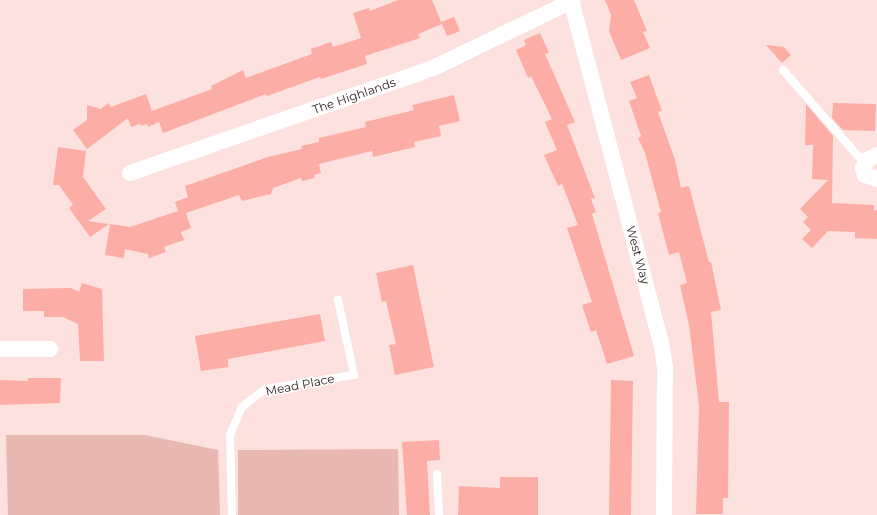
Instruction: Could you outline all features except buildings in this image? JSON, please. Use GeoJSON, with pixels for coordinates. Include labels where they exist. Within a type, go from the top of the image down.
{"type":"FeatureCollection","features":[{"type":"Feature","properties":{"kind":"street","name":"The Highlands"},"geometry":{"type":"LineString","coordinates":[[130,173],[431,69],[571,1]]}},
{"type":"Feature","properties":{"kind":"street","name":"West Way"},"geometry":{"type":"LineString","coordinates":[[571,1],[661,342],[665,368],[664,515]]}},
{"type":"Feature","properties":{"kind":"street"},"geometry":{"type":"LineString","coordinates":[[870,159],[865,174],[877,179]]}},
{"type":"Feature","properties":{"kind":"street"},"geometry":{"type":"LineString","coordinates":[[0,349],[50,349]]}},
{"type":"Feature","properties":{"kind":"lane"},"geometry":{"type":"LineString","coordinates":[[783,70],[870,159]]}},
{"type":"Feature","properties":{"kind":"lane","name":"Mead Place"},"geometry":{"type":"LineString","coordinates":[[232,515],[230,435],[242,407],[265,390],[354,375],[338,300]]}},
{"type":"Feature","properties":{"kind":"lane"},"geometry":{"type":"LineString","coordinates":[[437,474],[439,515]]}},
{"type":"Feature","properties":{"kind":"shaded area"},"geometry":{"type":"Polygon","coordinates":[[[6,435],[145,435],[218,450],[220,515],[8,515],[6,435]]]}},
{"type":"Feature","properties":{"kind":"shaded area"},"geometry":{"type":"Polygon","coordinates":[[[398,449],[399,515],[238,515],[238,450],[398,449]]]}}]}
